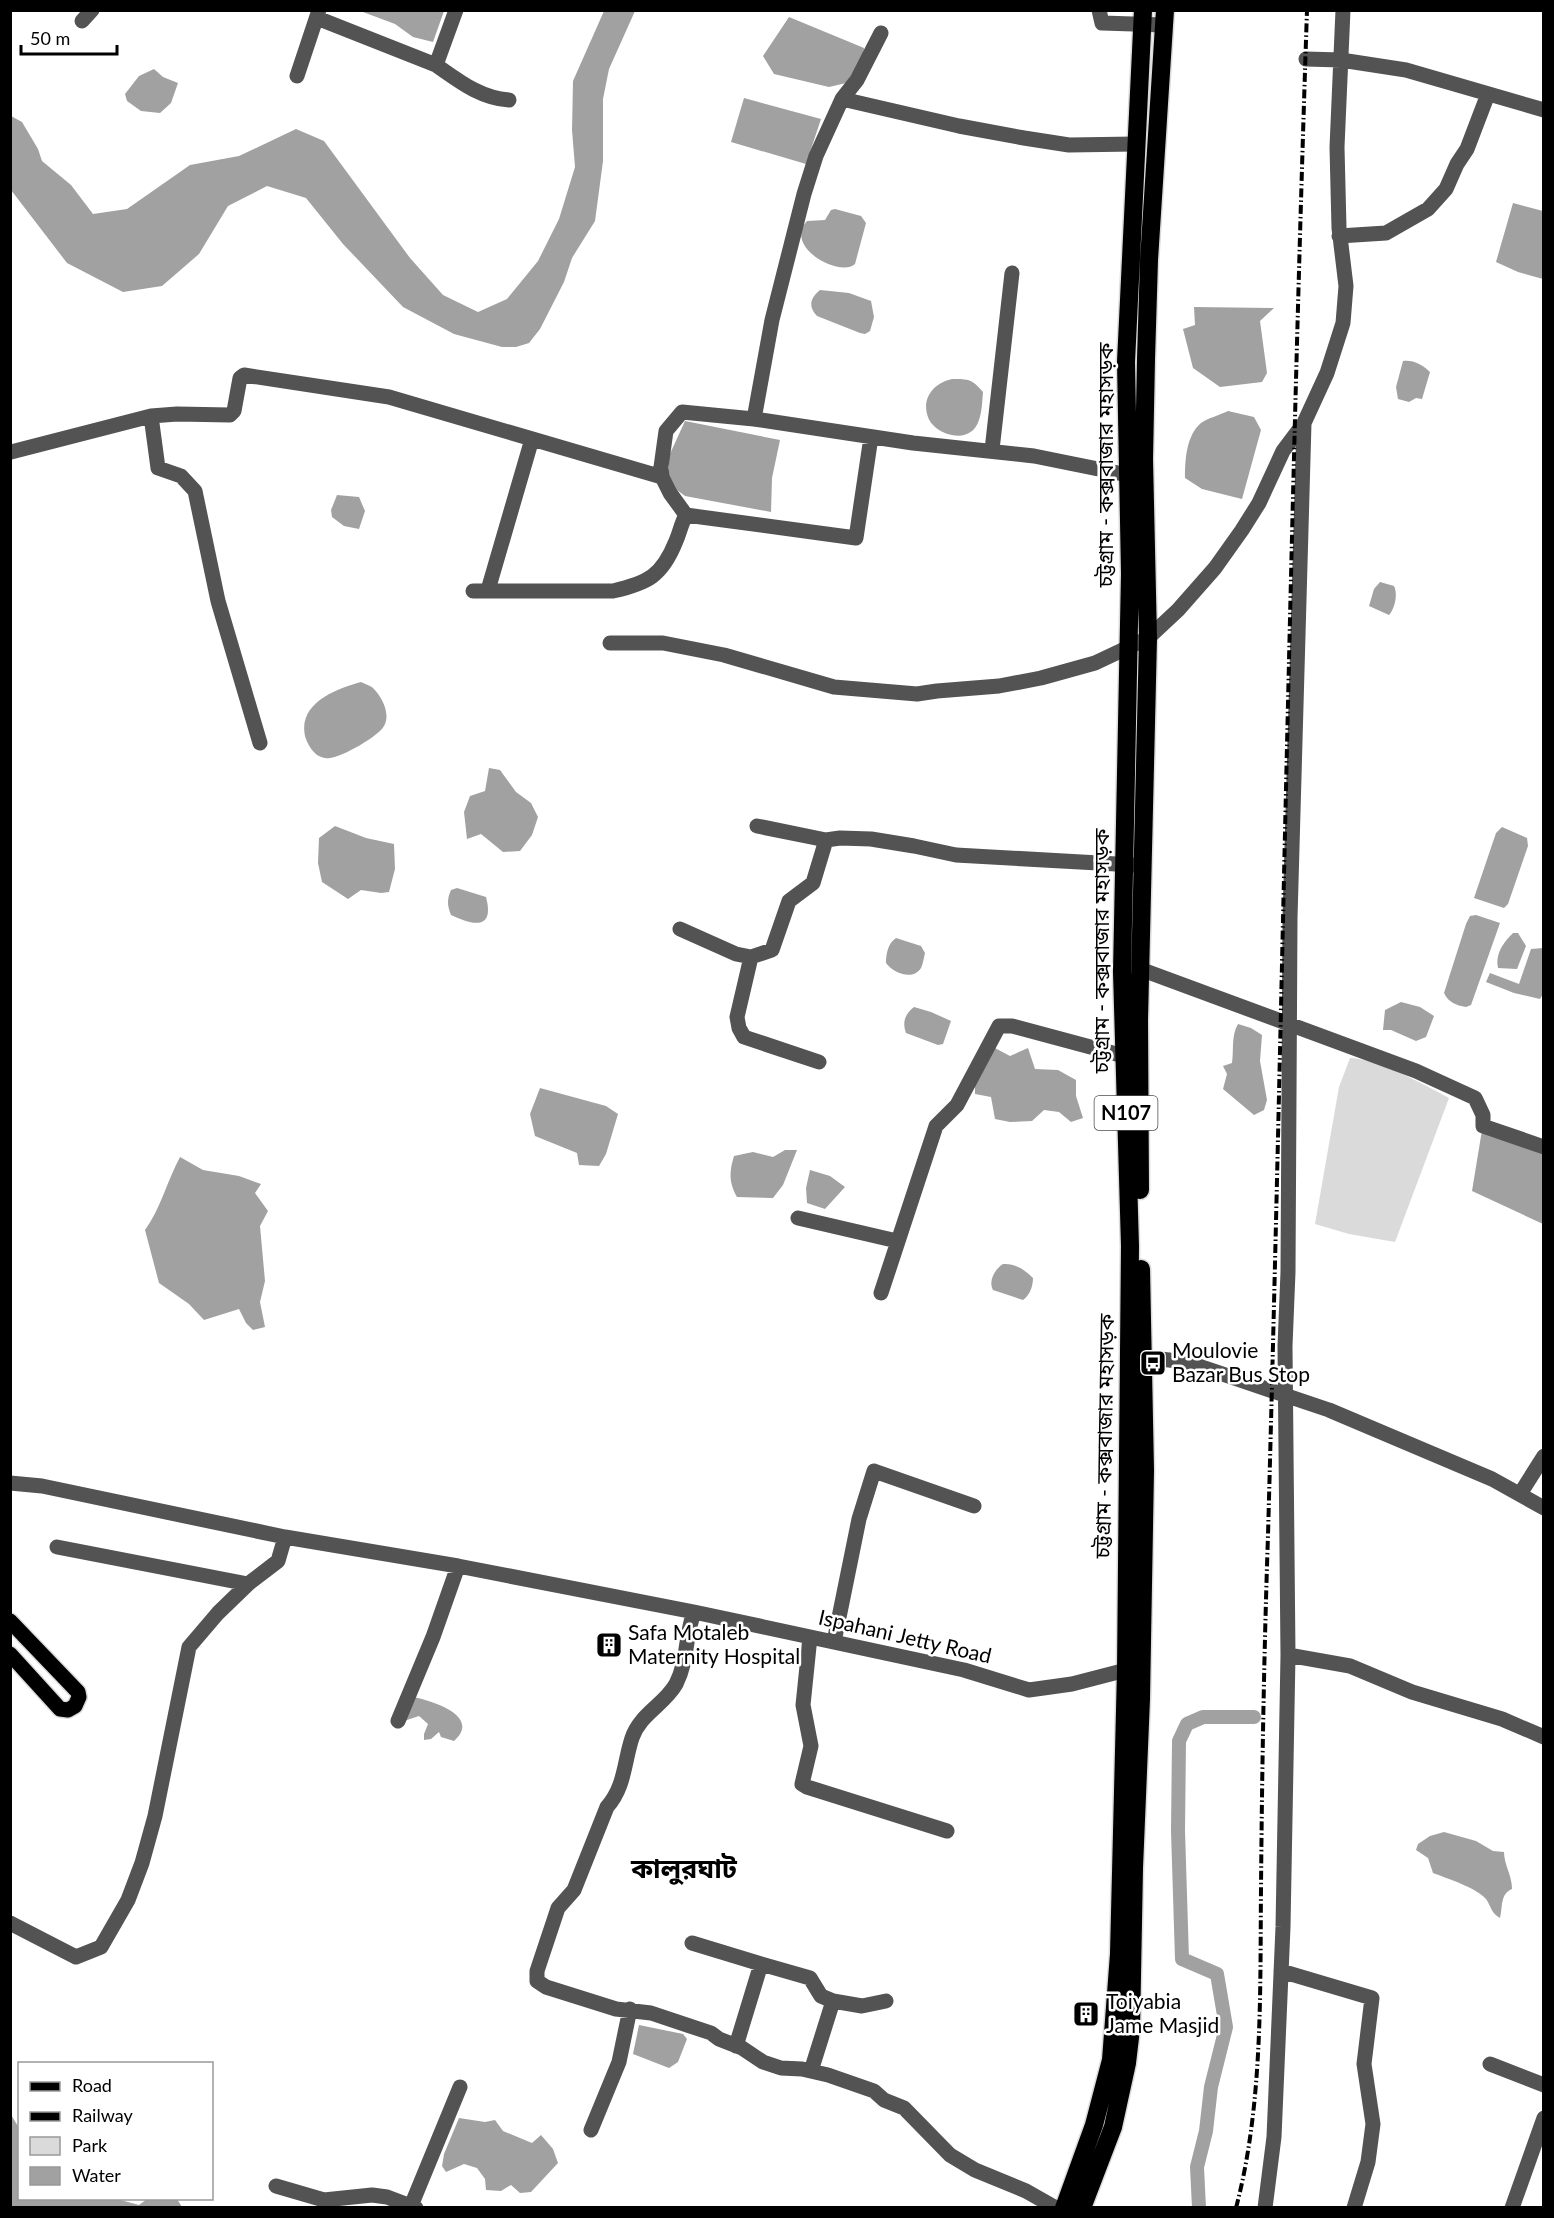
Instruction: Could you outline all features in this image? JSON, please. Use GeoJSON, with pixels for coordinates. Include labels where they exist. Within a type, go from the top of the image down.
{"type":"FeatureCollection","features":[{"type":"Feature","properties":{"kind":"highway","name":"চট্টগ্রাম - কক্সবাজার মহাসড়ক"},"geometry":{"type":"LineString","coordinates":[[1136,1356],[1124,1056],[1124,864],[1130,574],[1126,362],[1142,17]]}},
{"type":"Feature","properties":{"kind":"highway","name":"চট্টগ্রাম - কক্সবাজার মহাসড়ক"},"geometry":{"type":"LineString","coordinates":[[1082,2208],[1113,2127],[1127,2063],[1131,2029],[1134,1868],[1136,1356],[1140,1208],[1140,969],[1148,638],[1144,459],[1149,260],[1164,18]]}},
{"type":"Feature","properties":{"kind":"highway","name":"চট্টগ্রাম - কক্সবাজার মহাসড়ক"},"geometry":{"type":"LineString","coordinates":[[1064,2208],[1095,2125],[1111,2060],[1134,1670]]}},
{"type":"Feature","properties":{"kind":"main road"},"geometry":{"type":"LineString","coordinates":[[10,1621],[78,1692],[79,1697],[75,1706],[68,1710],[60,1709],[10,1654]]}},
{"type":"Feature","properties":{"kind":"street"},"geometry":{"type":"LineString","coordinates":[[436,65],[456,10]]}},
{"type":"Feature","properties":{"kind":"street"},"geometry":{"type":"LineString","coordinates":[[1099,10],[1102,23],[1142,17],[1164,18]]}},
{"type":"Feature","properties":{"kind":"street"},"geometry":{"type":"LineString","coordinates":[[610,643],[663,643],[724,655],[834,687],[917,694],[999,686],[1041,678],[1095,663],[1148,638],[1178,610],[1215,568],[1259,503],[1283,451],[1304,423],[1327,373],[1343,323],[1346,286],[1339,236],[1337,147],[1343,10]]}},
{"type":"Feature","properties":{"kind":"street"},"geometry":{"type":"LineString","coordinates":[[297,76],[318,14],[436,65],[467,87],[493,99],[509,100]]}},
{"type":"Feature","properties":{"kind":"street"},"geometry":{"type":"LineString","coordinates":[[754,419],[772,320],[816,156],[842,99],[857,80],[881,33]]}},
{"type":"Feature","properties":{"kind":"street"},"geometry":{"type":"LineString","coordinates":[[1306,59],[1341,60],[1406,70],[1544,110]]}},
{"type":"Feature","properties":{"kind":"street"},"geometry":{"type":"LineString","coordinates":[[1339,236],[1386,233],[1428,209],[1446,189],[1456,164],[1467,149],[1488,94]]}},
{"type":"Feature","properties":{"kind":"street"},"geometry":{"type":"LineString","coordinates":[[842,99],[958,126],[1024,138],[1069,144],[1135,144]]}},
{"type":"Feature","properties":{"kind":"street"},"geometry":{"type":"LineString","coordinates":[[992,450],[1012,273]]}},
{"type":"Feature","properties":{"kind":"street"},"geometry":{"type":"LineString","coordinates":[[11,452],[151,416],[230,415],[234,411],[240,378],[244,375],[389,397],[662,477]]}},
{"type":"Feature","properties":{"kind":"street"},"geometry":{"type":"LineString","coordinates":[[871,437],[856,538],[686,515],[662,477],[662,456],[666,431],[682,411],[754,419],[871,437],[1034,456],[1128,475]]}},
{"type":"Feature","properties":{"kind":"street"},"geometry":{"type":"LineString","coordinates":[[151,416],[158,468],[181,476],[195,490],[218,601],[260,742]]}},
{"type":"Feature","properties":{"kind":"street"},"geometry":{"type":"LineString","coordinates":[[1265,2208],[1275,2138],[1288,1655],[1285,1394],[1288,1025],[1292,792],[1304,423]]}},
{"type":"Feature","properties":{"kind":"street"},"geometry":{"type":"LineString","coordinates":[[532,439],[481,591],[613,591],[645,582],[657,574],[676,542],[681,523],[686,515]]}},
{"type":"Feature","properties":{"kind":"street"},"geometry":{"type":"LineString","coordinates":[[757,826],[826,840],[840,837],[871,839],[956,855],[1143,865]]}},
{"type":"Feature","properties":{"kind":"street"},"geometry":{"type":"LineString","coordinates":[[680,929],[718,947],[751,957],[772,950],[789,902],[813,883],[826,840]]}},
{"type":"Feature","properties":{"kind":"street"},"geometry":{"type":"LineString","coordinates":[[751,957],[737,1017],[744,1037],[819,1062]]}},
{"type":"Feature","properties":{"kind":"street"},"geometry":{"type":"LineString","coordinates":[[1140,969],[1416,1071],[1474,1098],[1483,1115],[1483,1126],[1544,1147]]}},
{"type":"Feature","properties":{"kind":"street"},"geometry":{"type":"LineString","coordinates":[[881,1293],[936,1126],[957,1105],[999,1026],[1012,1026],[1124,1056]]}},
{"type":"Feature","properties":{"kind":"street"},"geometry":{"type":"LineString","coordinates":[[798,1218],[897,1241]]}},
{"type":"Feature","properties":{"kind":"street"},"geometry":{"type":"LineString","coordinates":[[1136,1356],[1187,1362],[1329,1410],[1492,1479],[1544,1508]]}},
{"type":"Feature","properties":{"kind":"street"},"geometry":{"type":"LineString","coordinates":[[1520,1494],[1544,1456]]}},
{"type":"Feature","properties":{"kind":"street"},"geometry":{"type":"LineString","coordinates":[[834,1642],[858,1519],[874,1471],[974,1506]]}},
{"type":"Feature","properties":{"kind":"street","name":"Ispahani Jetty Road"},"geometry":{"type":"LineString","coordinates":[[10,1483],[42,1486],[285,1537],[458,1566],[694,1612],[964,1670],[1029,1690],[1072,1684],[1134,1670]]}},
{"type":"Feature","properties":{"kind":"street"},"geometry":{"type":"LineString","coordinates":[[10,1923],[76,1957],[101,1947],[128,1900],[142,1863],[155,1816],[189,1647],[218,1613],[248,1584],[278,1561],[285,1537]]}},
{"type":"Feature","properties":{"kind":"street"},"geometry":{"type":"LineString","coordinates":[[57,1547],[248,1584]]}},
{"type":"Feature","properties":{"kind":"street"},"geometry":{"type":"LineString","coordinates":[[398,1721],[433,1637],[458,1566]]}},
{"type":"Feature","properties":{"kind":"street"},"geometry":{"type":"LineString","coordinates":[[694,1612],[688,1628],[687,1652],[677,1681],[672,1690],[640,1721],[632,1738],[616,1797],[607,1807],[574,1890],[558,1908],[537,1971],[537,1980],[546,1987],[616,2009],[651,2013],[711,2033],[763,2062],[781,2068],[811,2071],[874,2091],[884,2100],[904,2108],[950,2155],[975,2170],[1056,2208]]}},
{"type":"Feature","properties":{"kind":"street"},"geometry":{"type":"LineString","coordinates":[[810,1637],[803,1705],[811,1746],[802,1784],[947,1831]]}},
{"type":"Feature","properties":{"kind":"street"},"geometry":{"type":"LineString","coordinates":[[1288,1655],[1350,1666],[1412,1692],[1502,1719],[1544,1737]]}},
{"type":"Feature","properties":{"kind":"street"},"geometry":{"type":"LineString","coordinates":[[692,1943],[810,1978],[821,1996],[833,2001],[862,2006],[886,2001]]}},
{"type":"Feature","properties":{"kind":"street"},"geometry":{"type":"LineString","coordinates":[[736,2046],[760,1964]]}},
{"type":"Feature","properties":{"kind":"street"},"geometry":{"type":"LineString","coordinates":[[1281,1971],[1372,1998],[1364,2064],[1373,2124],[1368,2162],[1354,2208]]}},
{"type":"Feature","properties":{"kind":"street"},"geometry":{"type":"LineString","coordinates":[[811,2071],[833,2001]]}},
{"type":"Feature","properties":{"kind":"street"},"geometry":{"type":"LineString","coordinates":[[591,2130],[619,2062],[630,2009]]}},
{"type":"Feature","properties":{"kind":"street"},"geometry":{"type":"LineString","coordinates":[[1490,2064],[1544,2085]]}},
{"type":"Feature","properties":{"kind":"street"},"geometry":{"type":"LineString","coordinates":[[276,2186],[324,2200],[372,2195],[387,2197],[413,2207],[460,2087]]}},
{"type":"Feature","properties":{"kind":"street"},"geometry":{"type":"LineString","coordinates":[[1512,2208],[1544,2118]]}},
{"type":"Feature","properties":{"kind":"green space"},"geometry":{"type":"Polygon","coordinates":[[[1350,1058],[1362,1059],[1387,1067],[1449,1098],[1395,1242],[1349,1234],[1315,1224],[1339,1087],[1350,1058]]]}},
{"type":"Feature","properties":{"kind":"water"},"geometry":{"type":"Polygon","coordinates":[[[364,10],[444,11],[433,42],[413,37],[395,24],[363,12],[364,10]]]}},
{"type":"Feature","properties":{"kind":"water"},"geometry":{"type":"Polygon","coordinates":[[[604,11],[635,11],[609,69],[603,99],[603,161],[595,221],[572,258],[564,282],[540,329],[529,343],[516,347],[502,347],[454,334],[403,307],[343,244],[306,198],[267,186],[228,206],[199,254],[162,286],[123,292],[67,263],[11,190],[11,116],[22,122],[38,149],[42,161],[71,185],[93,214],[127,209],[190,165],[239,156],[296,129],[324,141],[410,258],[443,295],[478,312],[507,299],[538,261],[559,219],[575,167],[572,130],[573,81],[604,11]]]}},
{"type":"Feature","properties":{"kind":"water"},"geometry":{"type":"Polygon","coordinates":[[[789,17],[864,48],[863,58],[846,83],[829,87],[774,74],[763,56],[789,17]]]}},
{"type":"Feature","properties":{"kind":"water"},"geometry":{"type":"Polygon","coordinates":[[[154,69],[163,77],[178,83],[171,103],[160,113],[141,111],[127,101],[125,94],[139,76],[154,69]]]}},
{"type":"Feature","properties":{"kind":"water"},"geometry":{"type":"Polygon","coordinates":[[[744,98],[821,119],[806,164],[731,142],[744,98]]]}},
{"type":"Feature","properties":{"kind":"water"},"geometry":{"type":"Polygon","coordinates":[[[1513,203],[1543,211],[1543,279],[1518,272],[1496,262],[1513,203]]]}},
{"type":"Feature","properties":{"kind":"water"},"geometry":{"type":"Polygon","coordinates":[[[831,210],[861,216],[866,223],[855,264],[848,267],[838,267],[816,258],[802,241],[802,231],[807,221],[825,220],[831,210]]]}},
{"type":"Feature","properties":{"kind":"water"},"geometry":{"type":"Polygon","coordinates":[[[820,290],[849,293],[871,301],[874,317],[870,331],[865,334],[860,333],[817,316],[811,303],[820,290]]]}},
{"type":"Feature","properties":{"kind":"water"},"geometry":{"type":"Polygon","coordinates":[[[1194,307],[1274,308],[1260,321],[1267,373],[1262,382],[1220,387],[1193,368],[1183,329],[1195,325],[1194,307]]]}},
{"type":"Feature","properties":{"kind":"water"},"geometry":{"type":"Polygon","coordinates":[[[1403,361],[1417,363],[1430,372],[1422,399],[1416,398],[1409,402],[1398,399],[1396,387],[1403,361]]]}},
{"type":"Feature","properties":{"kind":"water"},"geometry":{"type":"Polygon","coordinates":[[[952,379],[970,381],[983,392],[978,423],[972,431],[960,436],[947,434],[935,427],[926,410],[931,392],[940,384],[952,379]]]}},
{"type":"Feature","properties":{"kind":"water"},"geometry":{"type":"Polygon","coordinates":[[[1228,411],[1254,417],[1261,430],[1242,499],[1202,489],[1185,478],[1187,449],[1196,428],[1204,421],[1228,411]]]}},
{"type":"Feature","properties":{"kind":"water"},"geometry":{"type":"Polygon","coordinates":[[[685,421],[780,440],[772,478],[771,512],[685,496],[669,484],[669,456],[685,421]]]}},
{"type":"Feature","properties":{"kind":"water"},"geometry":{"type":"Polygon","coordinates":[[[337,495],[359,497],[365,511],[359,529],[344,526],[332,517],[331,510],[337,495]]]}},
{"type":"Feature","properties":{"kind":"water"},"geometry":{"type":"Polygon","coordinates":[[[1380,582],[1394,586],[1395,589],[1395,601],[1389,615],[1369,606],[1374,589],[1380,582]]]}},
{"type":"Feature","properties":{"kind":"water"},"geometry":{"type":"Polygon","coordinates":[[[361,682],[373,688],[380,696],[386,711],[384,726],[368,740],[343,754],[328,758],[317,755],[305,736],[304,724],[307,715],[313,706],[330,693],[361,682]]]}},
{"type":"Feature","properties":{"kind":"water"},"geometry":{"type":"Polygon","coordinates":[[[489,768],[500,770],[516,792],[531,803],[538,817],[532,835],[520,851],[503,852],[481,834],[467,839],[464,812],[470,796],[485,791],[489,768]]]}},
{"type":"Feature","properties":{"kind":"water"},"geometry":{"type":"Polygon","coordinates":[[[335,826],[366,838],[394,844],[395,869],[389,892],[361,890],[348,899],[322,882],[318,863],[319,838],[335,826]]]}},
{"type":"Feature","properties":{"kind":"water"},"geometry":{"type":"Polygon","coordinates":[[[1502,827],[1527,838],[1528,846],[1508,904],[1504,908],[1474,898],[1496,833],[1502,827]]]}},
{"type":"Feature","properties":{"kind":"water"},"geometry":{"type":"Polygon","coordinates":[[[457,888],[486,897],[488,908],[484,920],[474,923],[451,915],[448,905],[449,896],[451,890],[457,888]]]}},
{"type":"Feature","properties":{"kind":"water"},"geometry":{"type":"Polygon","coordinates":[[[1476,915],[1500,923],[1471,1005],[1466,1007],[1453,1003],[1444,993],[1466,924],[1470,916],[1476,915]]]}},
{"type":"Feature","properties":{"kind":"water"},"geometry":{"type":"Polygon","coordinates":[[[1513,933],[1518,933],[1526,946],[1517,969],[1498,968],[1501,949],[1513,933]]]}},
{"type":"Feature","properties":{"kind":"water"},"geometry":{"type":"Polygon","coordinates":[[[896,938],[921,946],[925,953],[922,966],[917,972],[903,974],[893,970],[886,963],[888,949],[896,938]]]}},
{"type":"Feature","properties":{"kind":"water"},"geometry":{"type":"Polygon","coordinates":[[[1543,948],[1543,994],[1540,999],[1514,993],[1486,982],[1490,973],[1519,984],[1531,949],[1543,948]]]}},
{"type":"Feature","properties":{"kind":"water"},"geometry":{"type":"Polygon","coordinates":[[[1401,1002],[1420,1007],[1434,1016],[1426,1037],[1416,1041],[1391,1030],[1383,1030],[1385,1010],[1401,1002]]]}},
{"type":"Feature","properties":{"kind":"water"},"geometry":{"type":"Polygon","coordinates":[[[914,1007],[951,1021],[943,1044],[938,1045],[906,1033],[905,1018],[914,1007]]]}},
{"type":"Feature","properties":{"kind":"water"},"geometry":{"type":"Polygon","coordinates":[[[1238,1024],[1262,1035],[1260,1061],[1267,1100],[1264,1110],[1254,1115],[1223,1089],[1227,1074],[1223,1066],[1232,1063],[1234,1038],[1238,1024]]]}},
{"type":"Feature","properties":{"kind":"water"},"geometry":{"type":"Polygon","coordinates":[[[993,1047],[1010,1056],[1028,1048],[1035,1069],[1058,1070],[1076,1080],[1076,1096],[1083,1118],[1071,1122],[1059,1112],[1044,1110],[1032,1121],[1010,1122],[995,1119],[991,1097],[975,1094],[975,1079],[993,1047]]]}},
{"type":"Feature","properties":{"kind":"water"},"geometry":{"type":"Polygon","coordinates":[[[540,1088],[606,1106],[618,1114],[606,1154],[599,1166],[579,1165],[577,1153],[535,1136],[530,1114],[540,1088]]]}},
{"type":"Feature","properties":{"kind":"water"},"geometry":{"type":"Polygon","coordinates":[[[1482,1130],[1543,1154],[1543,1224],[1472,1191],[1482,1130]]]}},
{"type":"Feature","properties":{"kind":"water"},"geometry":{"type":"Polygon","coordinates":[[[785,1150],[797,1150],[783,1185],[773,1198],[737,1197],[732,1187],[731,1177],[734,1156],[753,1152],[773,1157],[785,1150]]]}},
{"type":"Feature","properties":{"kind":"water"},"geometry":{"type":"Polygon","coordinates":[[[180,1157],[203,1170],[239,1176],[261,1184],[255,1193],[268,1211],[260,1226],[265,1281],[260,1302],[265,1327],[253,1330],[246,1323],[239,1309],[204,1320],[189,1304],[159,1283],[145,1230],[180,1157]]]}},
{"type":"Feature","properties":{"kind":"water"},"geometry":{"type":"Polygon","coordinates":[[[810,1170],[830,1176],[845,1187],[825,1209],[807,1203],[806,1188],[810,1170]]]}},
{"type":"Feature","properties":{"kind":"water"},"geometry":{"type":"Polygon","coordinates":[[[1003,1264],[1020,1268],[1033,1278],[1031,1290],[1023,1300],[993,1290],[991,1283],[993,1276],[1003,1264]]]}},
{"type":"Feature","properties":{"kind":"water"},"geometry":{"type":"Polygon","coordinates":[[[414,1697],[442,1706],[458,1717],[462,1724],[461,1732],[454,1741],[441,1737],[439,1732],[431,1739],[424,1740],[428,1724],[419,1716],[401,1722],[414,1697]]]}},
{"type":"Feature","properties":{"kind":"water"},"geometry":{"type":"Polygon","coordinates":[[[1444,1832],[1476,1841],[1493,1851],[1504,1852],[1512,1889],[1505,1894],[1500,1918],[1482,1895],[1433,1873],[1428,1858],[1416,1850],[1418,1844],[1430,1836],[1444,1832]]]}},
{"type":"Feature","properties":{"kind":"water"},"geometry":{"type":"Polygon","coordinates":[[[639,2025],[683,2034],[687,2039],[678,2062],[669,2068],[633,2054],[639,2025]]]}},
{"type":"Feature","properties":{"kind":"water"},"geometry":{"type":"Polygon","coordinates":[[[10,2113],[18,2126],[18,2200],[120,2200],[139,2205],[146,2200],[178,2200],[182,2207],[11,2207],[10,2113]]]}},
{"type":"Feature","properties":{"kind":"water"},"geometry":{"type":"Polygon","coordinates":[[[459,2118],[485,2122],[495,2120],[503,2131],[532,2143],[541,2135],[553,2149],[558,2163],[531,2192],[520,2193],[511,2185],[501,2191],[486,2190],[485,2179],[477,2168],[464,2164],[446,2172],[442,2166],[444,2154],[459,2118]]]}},
{"type":"Feature","properties":{"kind":"waterway"},"geometry":{"type":"LineString","coordinates":[[1199,2208],[1197,2167],[1206,2131],[1211,2087],[1226,2027],[1217,1974],[1182,1959],[1178,1831],[1179,1741],[1187,1724],[1203,1717],[1254,1717]]}},
{"type":"Feature","properties":{"kind":"railway"},"geometry":{"type":"LineString","coordinates":[[1236,2208],[1245,2169],[1256,2089],[1260,2009],[1264,1668],[1307,10]]}},
{"type":"Feature","properties":{"kind":"place","name":"Moulovie Bazar Bus Stop"},"geometry":{"type":"Point","coordinates":[1153,1363]}},
{"type":"Feature","properties":{"kind":"place","name":"Safa Motaleb Maternity Hospital"},"geometry":{"type":"Point","coordinates":[609,1645]}},
{"type":"Feature","properties":{"kind":"place","name":"Toiyabia Jame Masjid"},"geometry":{"type":"Point","coordinates":[1086,2014]}},
{"type":"Feature","properties":{"kind":"district","name":"কালুরঘাট"},"geometry":{"type":"Point","coordinates":[684,1869]}}]}
